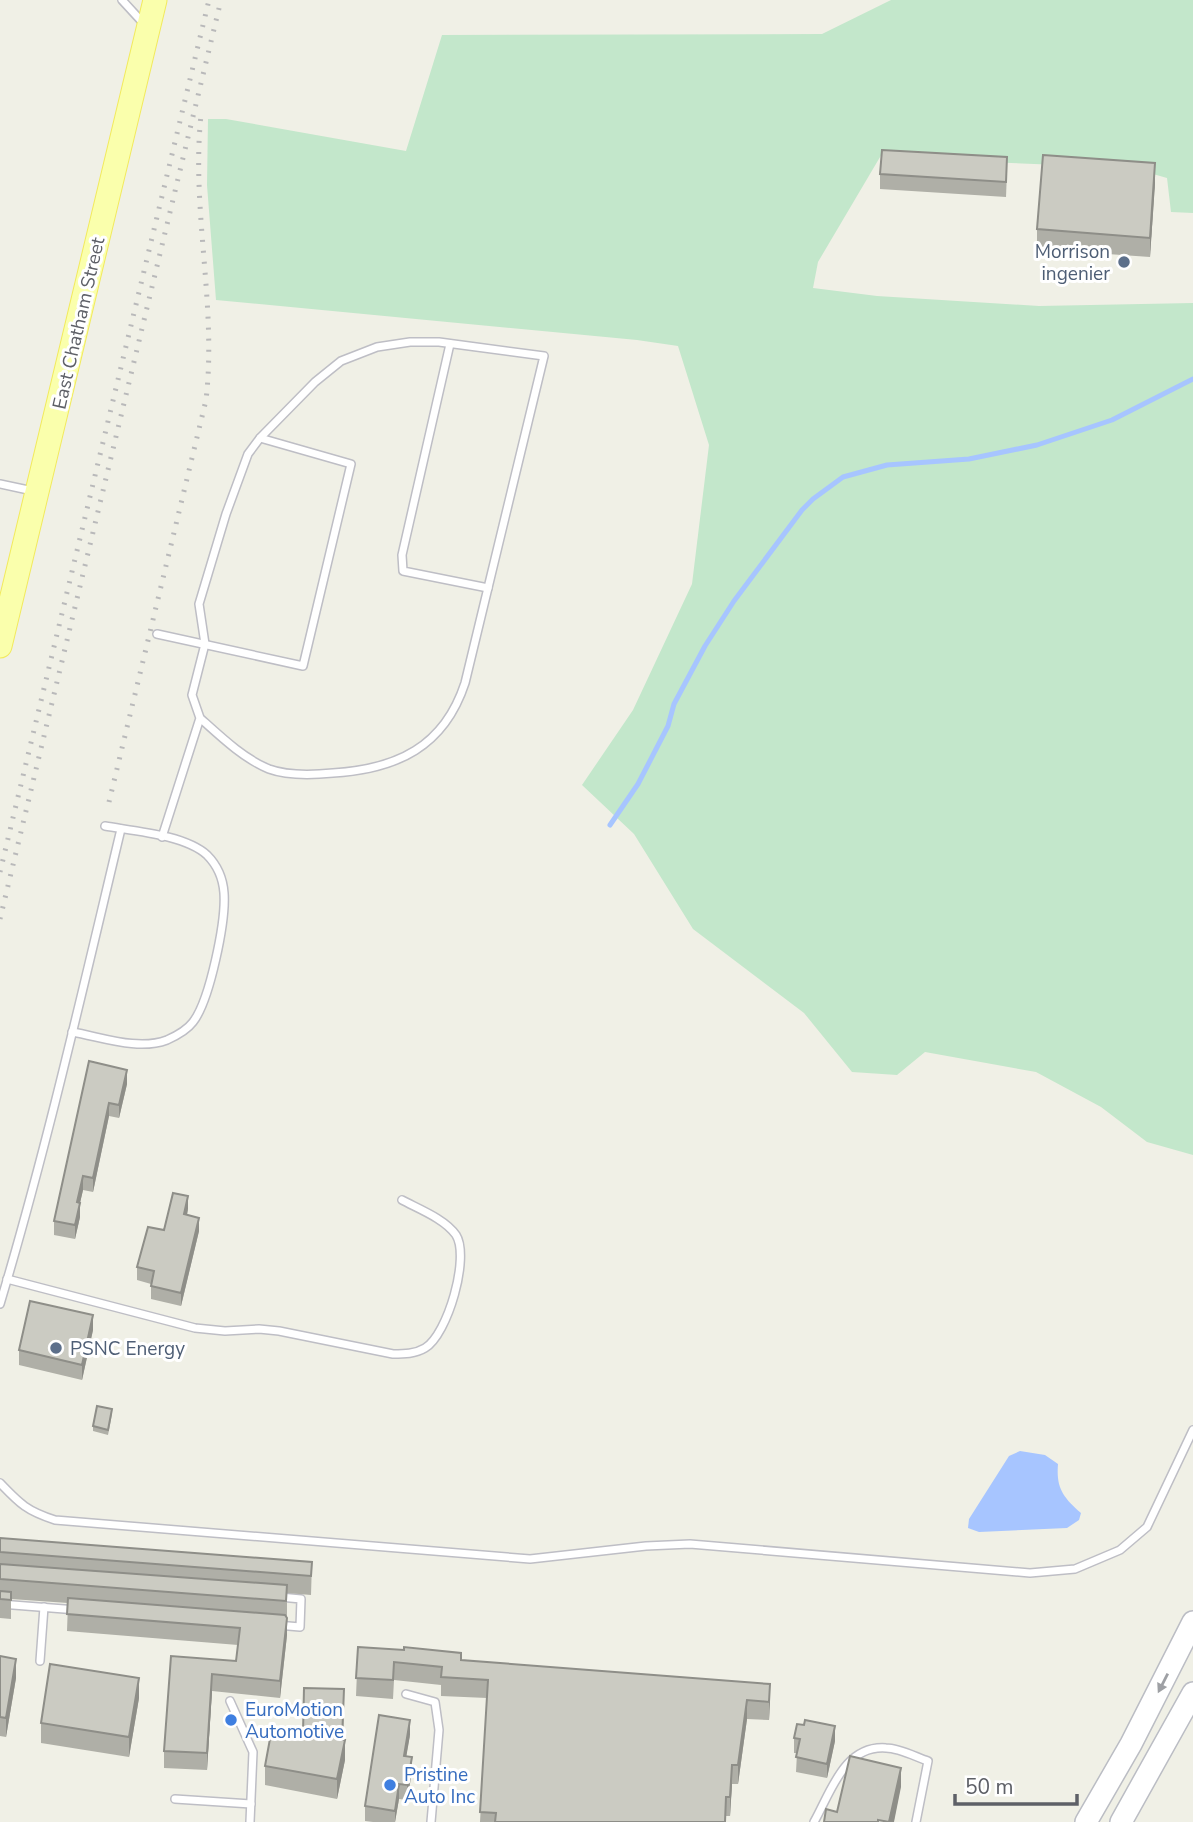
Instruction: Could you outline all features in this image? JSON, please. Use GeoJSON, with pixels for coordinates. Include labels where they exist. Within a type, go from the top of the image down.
{"type":"FeatureCollection","features":[{"type":"Feature","properties":{"kind":"main road","name":"East Chatham Street"},"geometry":{"type":"LineString","coordinates":[[0,646],[10,587],[37,492],[155,0]]}},
{"type":"Feature","properties":{"kind":"main road"},"geometry":{"type":"LineString","coordinates":[[1086,1822],[1131,1744],[1193,1622]]}},
{"type":"Feature","properties":{"kind":"main road"},"geometry":{"type":"LineString","coordinates":[[1121,1822],[1193,1693]]}},
{"type":"Feature","properties":{"kind":"lane"},"geometry":{"type":"LineString","coordinates":[[122,0],[148,28]]}},
{"type":"Feature","properties":{"kind":"lane"},"geometry":{"type":"LineString","coordinates":[[410,342],[450,344],[544,356],[459,701],[442,729],[404,758],[351,772],[288,773],[261,765],[216,733],[200,718],[192,695],[205,644],[199,604],[226,514],[248,454],[260,438],[315,382],[341,360],[377,348],[410,342]]}},
{"type":"Feature","properties":{"kind":"lane"},"geometry":{"type":"LineString","coordinates":[[450,344],[402,555],[403,571],[488,588]]}},
{"type":"Feature","properties":{"kind":"lane"},"geometry":{"type":"LineString","coordinates":[[157,634],[303,666],[351,464],[260,438]]}},
{"type":"Feature","properties":{"kind":"lane"},"geometry":{"type":"LineString","coordinates":[[0,484],[37,492]]}},
{"type":"Feature","properties":{"kind":"lane"},"geometry":{"type":"LineString","coordinates":[[162,837],[200,718]]}},
{"type":"Feature","properties":{"kind":"lane"},"geometry":{"type":"LineString","coordinates":[[72,1032],[135,1044],[158,1043],[181,1032],[191,1024],[206,995],[224,912],[224,891],[220,874],[199,849],[162,837],[105,826]]}},
{"type":"Feature","properties":{"kind":"lane"},"geometry":{"type":"LineString","coordinates":[[0,1304],[20,1240],[121,829]]}},
{"type":"Feature","properties":{"kind":"lane"},"geometry":{"type":"LineString","coordinates":[[7,1279],[195,1328],[225,1331],[259,1329],[393,1354],[413,1353],[425,1348],[435,1339],[445,1324],[461,1258],[460,1244],[454,1232],[402,1199]]}},
{"type":"Feature","properties":{"kind":"lane"},"geometry":{"type":"LineString","coordinates":[[0,1483],[32,1513],[55,1520],[530,1559],[646,1546],[690,1544],[1030,1573],[1075,1569],[1120,1550],[1147,1527],[1193,1430]]}},
{"type":"Feature","properties":{"kind":"lane"},"geometry":{"type":"LineString","coordinates":[[273,1625],[300,1627],[301,1599],[274,1597]]}},
{"type":"Feature","properties":{"kind":"lane"},"geometry":{"type":"LineString","coordinates":[[0,1604],[85,1610]]}},
{"type":"Feature","properties":{"kind":"lane"},"geometry":{"type":"LineString","coordinates":[[40,1661],[44,1607]]}},
{"type":"Feature","properties":{"kind":"lane"},"geometry":{"type":"LineString","coordinates":[[406,1693],[435,1702],[439,1730],[431,1822]]}},
{"type":"Feature","properties":{"kind":"lane"},"geometry":{"type":"LineString","coordinates":[[230,1700],[253,1752],[250,1822]]}},
{"type":"Feature","properties":{"kind":"lane"},"geometry":{"type":"LineString","coordinates":[[814,1822],[845,1764],[858,1752],[886,1748],[928,1761],[916,1822]]}},
{"type":"Feature","properties":{"kind":"lane"},"geometry":{"type":"LineString","coordinates":[[175,1798],[251,1804]]}},
{"type":"Feature","properties":{"kind":"green space"},"geometry":{"type":"Polygon","coordinates":[[[891,0],[1193,0],[1193,213],[1171,212],[1167,178],[1132,168],[986,162],[883,152],[818,262],[813,288],[877,296],[1039,306],[1193,303],[1193,1155],[1147,1142],[1101,1107],[1036,1072],[925,1052],[897,1075],[852,1072],[804,1013],[693,929],[634,834],[582,785],[633,710],[692,584],[709,445],[678,346],[216,300],[207,185],[208,119],[226,119],[406,151],[442,35],[822,34],[891,0]]]}},
{"type":"Feature","properties":{"kind":"water"},"geometry":{"type":"Polygon","coordinates":[[[1020,1451],[1045,1455],[1058,1464],[1060,1486],[1065,1497],[1081,1513],[1079,1520],[1067,1528],[979,1532],[968,1528],[969,1519],[1009,1456],[1020,1451]]]}},
{"type":"Feature","properties":{"kind":"building"},"geometry":{"type":"Polygon","coordinates":[[[882,150],[1007,157],[1006,182],[880,174],[882,150]]]}},
{"type":"Feature","properties":{"kind":"building"},"geometry":{"type":"Polygon","coordinates":[[[1043,155],[1155,163],[1150,238],[1037,229],[1043,155]]]}},
{"type":"Feature","properties":{"kind":"building"},"geometry":{"type":"Polygon","coordinates":[[[89,1061],[127,1070],[119,1105],[109,1103],[93,1178],[83,1176],[75,1225],[54,1221],[89,1061]]]}},
{"type":"Feature","properties":{"kind":"building"},"geometry":{"type":"Polygon","coordinates":[[[173,1193],[188,1196],[184,1214],[199,1218],[181,1293],[151,1286],[154,1271],[137,1267],[148,1227],[164,1230],[173,1193]]]}},
{"type":"Feature","properties":{"kind":"building","name":"PSNC Energy"},"geometry":{"type":"Polygon","coordinates":[[[30,1301],[93,1315],[82,1365],[19,1350],[30,1301]]]}},
{"type":"Feature","properties":{"kind":"building"},"geometry":{"type":"Polygon","coordinates":[[[97,1406],[112,1409],[108,1430],[93,1426],[97,1406]]]}},
{"type":"Feature","properties":{"kind":"building"},"geometry":{"type":"Polygon","coordinates":[[[0,1538],[312,1562],[311,1576],[0,1552],[0,1538]]]}},
{"type":"Feature","properties":{"kind":"building"},"geometry":{"type":"Polygon","coordinates":[[[0,1564],[287,1585],[286,1601],[0,1579],[0,1564]]]}},
{"type":"Feature","properties":{"kind":"building"},"geometry":{"type":"Polygon","coordinates":[[[0,1591],[11,1592],[11,1600],[0,1599],[0,1591]]]}},
{"type":"Feature","properties":{"kind":"building"},"geometry":{"type":"Polygon","coordinates":[[[68,1598],[285,1615],[287,1618],[280,1681],[212,1674],[207,1753],[164,1751],[171,1656],[236,1661],[240,1628],[67,1614],[68,1598]]]}},
{"type":"Feature","properties":{"kind":"building"},"geometry":{"type":"Polygon","coordinates":[[[358,1647],[404,1650],[404,1647],[461,1653],[461,1660],[770,1684],[769,1702],[747,1700],[738,1765],[732,1765],[730,1797],[726,1797],[725,1822],[495,1822],[496,1813],[480,1812],[488,1680],[441,1677],[442,1667],[394,1662],[393,1680],[356,1678],[358,1647]]]}},
{"type":"Feature","properties":{"kind":"building"},"geometry":{"type":"Polygon","coordinates":[[[0,1656],[16,1659],[6,1718],[0,1717],[0,1656]]]}},
{"type":"Feature","properties":{"kind":"building"},"geometry":{"type":"Polygon","coordinates":[[[50,1664],[139,1678],[129,1737],[41,1723],[50,1664]]]}},
{"type":"Feature","properties":{"kind":"building"},"geometry":{"type":"Polygon","coordinates":[[[304,1688],[344,1689],[342,1740],[345,1740],[337,1779],[265,1766],[272,1728],[303,1733],[304,1688]]]}},
{"type":"Feature","properties":{"kind":"building","name":"Pristine Auto Inc"},"geometry":{"type":"Polygon","coordinates":[[[379,1715],[410,1720],[404,1756],[412,1757],[407,1785],[399,1784],[395,1811],[365,1806],[379,1715]]]}},
{"type":"Feature","properties":{"kind":"building"},"geometry":{"type":"Polygon","coordinates":[[[805,1720],[835,1726],[827,1764],[796,1757],[800,1739],[794,1738],[797,1724],[804,1725],[805,1720]]]}},
{"type":"Feature","properties":{"kind":"building"},"geometry":{"type":"Polygon","coordinates":[[[850,1756],[901,1768],[889,1822],[824,1822],[826,1809],[837,1812],[850,1756]]]}},
{"type":"Feature","properties":{"kind":"waterway"},"geometry":{"type":"LineString","coordinates":[[610,825],[638,784],[668,726],[674,704],[705,646],[734,601],[813,499],[843,477],[887,465],[969,459],[1037,445],[1112,420],[1193,379]]}},
{"type":"Feature","properties":{"kind":"railway"},"geometry":{"type":"LineString","coordinates":[[0,872],[209,0]]}},
{"type":"Feature","properties":{"kind":"railway"},"geometry":{"type":"LineString","coordinates":[[0,919],[221,0]]}},
{"type":"Feature","properties":{"kind":"railway"},"geometry":{"type":"LineString","coordinates":[[109,802],[206,400],[209,364],[199,186],[201,115]]}},
{"type":"Feature","properties":{"kind":"place","name":"Morrison ingenier"},"geometry":{"type":"Point","coordinates":[1124,262]}},
{"type":"Feature","properties":{"kind":"place","name":"PSNC Energy"},"geometry":{"type":"Point","coordinates":[56,1348]}},
{"type":"Feature","properties":{"kind":"place","name":"EuroMotion Automotive"},"geometry":{"type":"Point","coordinates":[231,1720]}},
{"type":"Feature","properties":{"kind":"place","name":"Pristine Auto Inc"},"geometry":{"type":"Point","coordinates":[390,1785]}}]}
